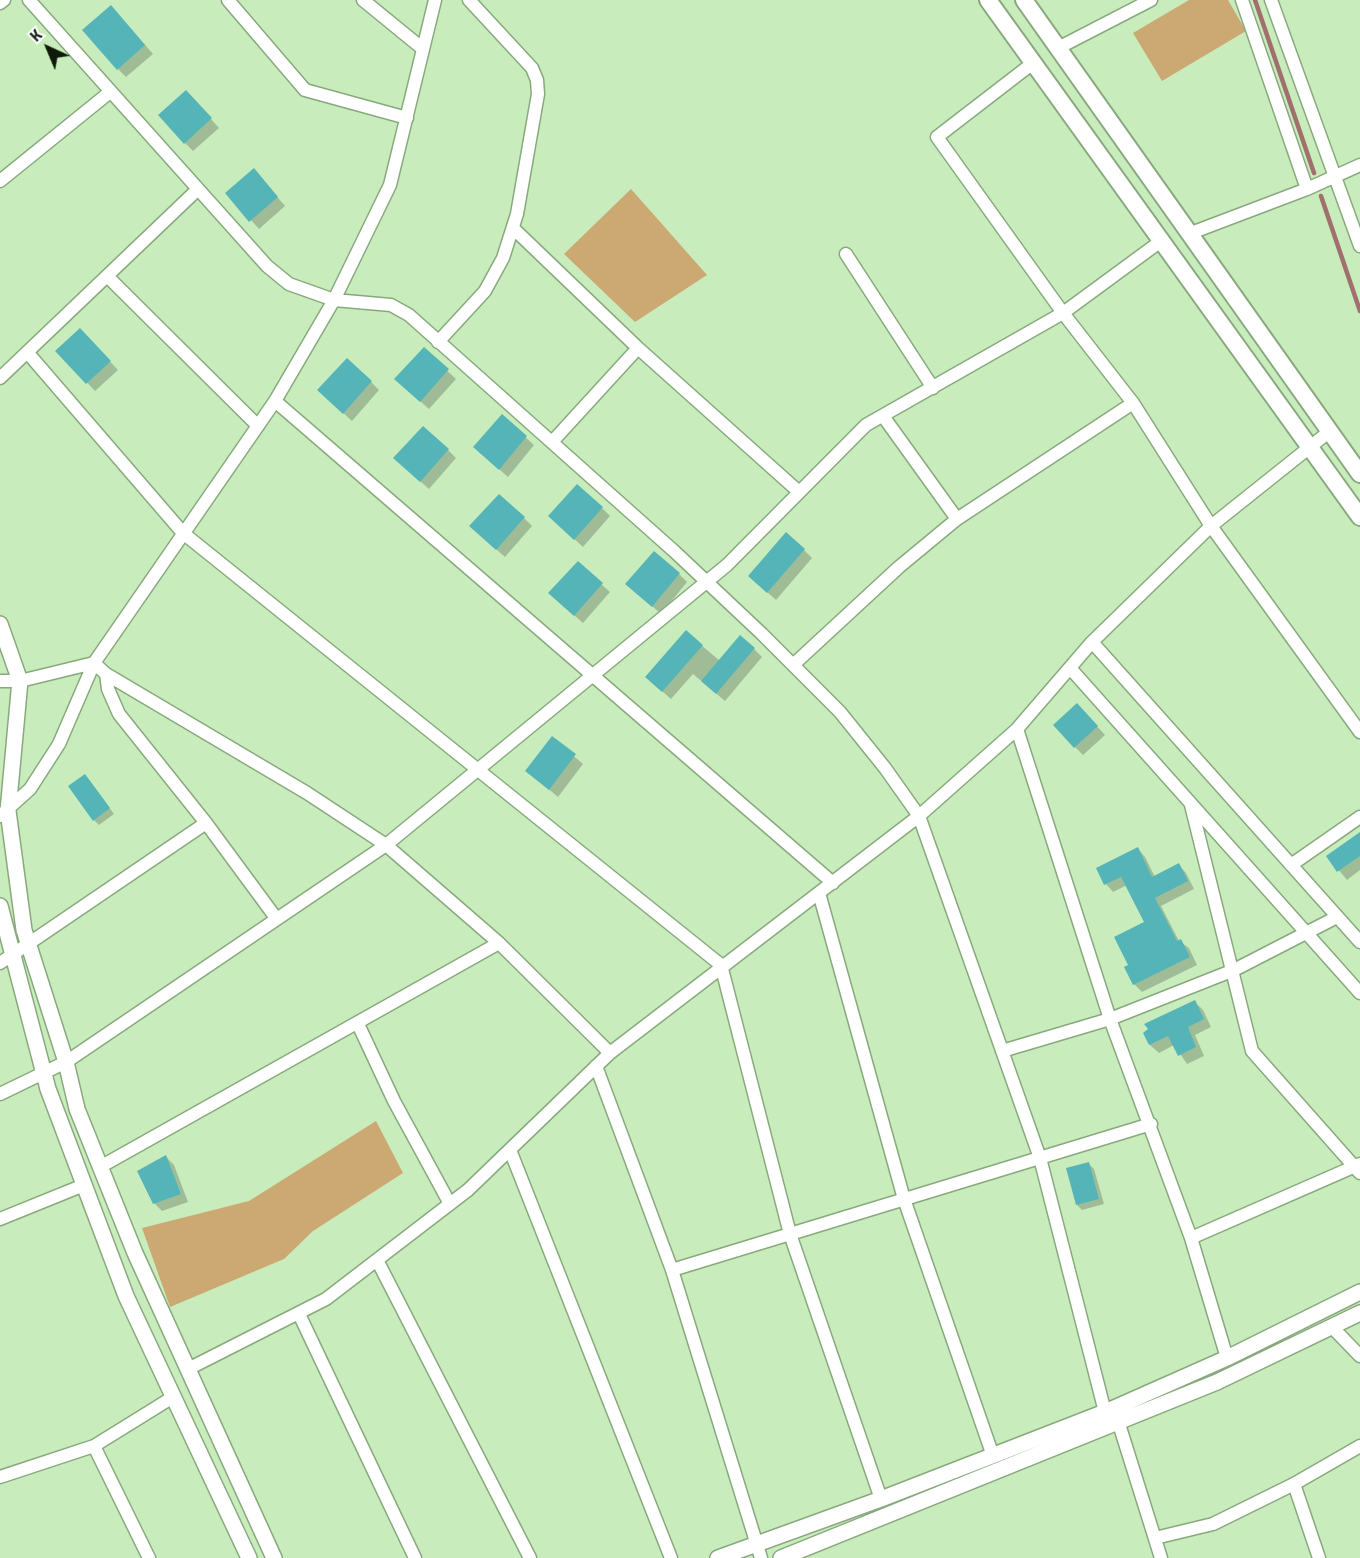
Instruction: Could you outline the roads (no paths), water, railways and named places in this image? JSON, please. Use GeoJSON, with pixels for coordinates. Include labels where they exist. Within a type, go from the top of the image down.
{"type":"FeatureCollection","features":[{"type":"Feature","properties":{"kind":"main road"},"geometry":{"type":"LineString","coordinates":[[988,0],[1360,517]]}},
{"type":"Feature","properties":{"kind":"main road"},"geometry":{"type":"LineString","coordinates":[[1024,0],[1360,474]]}},
{"type":"Feature","properties":{"kind":"street"},"geometry":{"type":"LineString","coordinates":[[0,3],[4,0]]}},
{"type":"Feature","properties":{"kind":"street"},"geometry":{"type":"LineString","coordinates":[[29,0],[267,266],[289,284],[334,300],[391,305],[409,315],[706,582],[840,712],[919,816],[1040,1158],[1105,1412]]}},
{"type":"Feature","properties":{"kind":"street"},"geometry":{"type":"LineString","coordinates":[[228,0],[305,90],[406,118]]}},
{"type":"Feature","properties":{"kind":"street"},"geometry":{"type":"LineString","coordinates":[[363,0],[423,49]]}},
{"type":"Feature","properties":{"kind":"street"},"geometry":{"type":"LineString","coordinates":[[4,814],[30,789],[59,744],[94,663],[258,426],[334,300],[390,185],[435,0]]}},
{"type":"Feature","properties":{"kind":"street"},"geometry":{"type":"LineString","coordinates":[[438,342],[485,291],[504,258],[514,229],[538,94],[537,80],[528,63],[469,0]]}},
{"type":"Feature","properties":{"kind":"street"},"geometry":{"type":"LineString","coordinates":[[1242,0],[1307,189]]}},
{"type":"Feature","properties":{"kind":"street"},"geometry":{"type":"LineString","coordinates":[[1271,0],[1360,246]]}},
{"type":"Feature","properties":{"kind":"street"},"geometry":{"type":"LineString","coordinates":[[1058,48],[1146,1]]}},
{"type":"Feature","properties":{"kind":"street"},"geometry":{"type":"LineString","coordinates":[[1033,63],[937,137],[1063,313],[1133,404],[1211,526],[1360,732]]}},
{"type":"Feature","properties":{"kind":"street"},"geometry":{"type":"LineString","coordinates":[[0,181],[110,92]]}},
{"type":"Feature","properties":{"kind":"street"},"geometry":{"type":"LineString","coordinates":[[1191,233],[1307,189],[1360,165]]}},
{"type":"Feature","properties":{"kind":"street"},"geometry":{"type":"LineString","coordinates":[[0,378],[197,190]]}},
{"type":"Feature","properties":{"kind":"street"},"geometry":{"type":"LineString","coordinates":[[514,229],[638,348],[798,491]]}},
{"type":"Feature","properties":{"kind":"street"},"geometry":{"type":"LineString","coordinates":[[0,1094],[66,1062],[386,845],[727,565],[866,425],[1063,313],[1161,241]]}},
{"type":"Feature","properties":{"kind":"street"},"geometry":{"type":"LineString","coordinates":[[846,254],[933,388]]}},
{"type":"Feature","properties":{"kind":"street"},"geometry":{"type":"LineString","coordinates":[[107,276],[258,426]]}},
{"type":"Feature","properties":{"kind":"street"},"geometry":{"type":"LineString","coordinates":[[552,442],[638,348]]}},
{"type":"Feature","properties":{"kind":"street"},"geometry":{"type":"LineString","coordinates":[[27,352],[183,533],[721,965],[790,1234],[881,1499]]}},
{"type":"Feature","properties":{"kind":"street"},"geometry":{"type":"LineString","coordinates":[[274,401],[591,677],[833,883]]}},
{"type":"Feature","properties":{"kind":"street"},"geometry":{"type":"LineString","coordinates":[[793,665],[899,567],[957,519],[1133,404]]}},
{"type":"Feature","properties":{"kind":"street"},"geometry":{"type":"LineString","coordinates":[[884,416],[957,519]]}},
{"type":"Feature","properties":{"kind":"street"},"geometry":{"type":"LineString","coordinates":[[188,1369],[326,1299],[450,1204],[510,1150],[610,1053],[721,965],[833,883],[919,816],[1017,729],[1092,642],[1211,526],[1330,431]]}},
{"type":"Feature","properties":{"kind":"street"},"geometry":{"type":"LineString","coordinates":[[0,624],[20,681],[4,814],[28,945],[66,1062],[76,1109],[135,1253],[274,1558]]}},
{"type":"Feature","properties":{"kind":"street"},"geometry":{"type":"LineString","coordinates":[[1092,642],[1360,942]]}},
{"type":"Feature","properties":{"kind":"street"},"geometry":{"type":"LineString","coordinates":[[94,663],[106,674],[307,793],[386,845],[499,943],[610,1053]]}},
{"type":"Feature","properties":{"kind":"street"},"geometry":{"type":"LineString","coordinates":[[0,681],[20,681],[94,663]]}},
{"type":"Feature","properties":{"kind":"street"},"geometry":{"type":"LineString","coordinates":[[1070,668],[1360,993]]}},
{"type":"Feature","properties":{"kind":"street"},"geometry":{"type":"LineString","coordinates":[[106,674],[108,689],[119,714],[206,823],[276,918]]}},
{"type":"Feature","properties":{"kind":"street"},"geometry":{"type":"LineString","coordinates":[[1017,729],[1110,1019],[1151,1124],[1191,1238],[1227,1358]]}},
{"type":"Feature","properties":{"kind":"street"},"geometry":{"type":"LineString","coordinates":[[1190,803],[1234,970],[1252,1051],[1358,1168],[1191,1238]]}},
{"type":"Feature","properties":{"kind":"street"},"geometry":{"type":"LineString","coordinates":[[1291,865],[1360,817]]}},
{"type":"Feature","properties":{"kind":"street"},"geometry":{"type":"LineString","coordinates":[[6,960],[206,823]]}},
{"type":"Feature","properties":{"kind":"street"},"geometry":{"type":"LineString","coordinates":[[819,893],[904,1199],[993,1456]]}},
{"type":"Feature","properties":{"kind":"street"},"geometry":{"type":"LineString","coordinates":[[0,906],[6,960],[48,1089],[126,1296],[249,1558]]}},
{"type":"Feature","properties":{"kind":"street"},"geometry":{"type":"LineString","coordinates":[[1002,1051],[1110,1019],[1234,970],[1337,917]]}},
{"type":"Feature","properties":{"kind":"street"},"geometry":{"type":"LineString","coordinates":[[100,1167],[499,943]]}},
{"type":"Feature","properties":{"kind":"street"},"geometry":{"type":"LineString","coordinates":[[358,1024],[394,1101],[450,1204]]}},
{"type":"Feature","properties":{"kind":"street"},"geometry":{"type":"LineString","coordinates":[[596,1066],[672,1270],[759,1551]]}},
{"type":"Feature","properties":{"kind":"street"},"geometry":{"type":"LineString","coordinates":[[672,1270],[1151,1124]]}},
{"type":"Feature","properties":{"kind":"street"},"geometry":{"type":"LineString","coordinates":[[510,1150],[671,1558]]}},
{"type":"Feature","properties":{"kind":"street"},"geometry":{"type":"LineString","coordinates":[[0,1219],[84,1185]]}},
{"type":"Feature","properties":{"kind":"street"},"geometry":{"type":"LineString","coordinates":[[376,1260],[530,1558]]}},
{"type":"Feature","properties":{"kind":"street"},"geometry":{"type":"LineString","coordinates":[[718,1558],[759,1551],[881,1499],[1105,1412],[1227,1358],[1360,1292]]}},
{"type":"Feature","properties":{"kind":"street"},"geometry":{"type":"LineString","coordinates":[[781,1558],[1119,1424],[1217,1382],[1360,1313]]}},
{"type":"Feature","properties":{"kind":"street"},"geometry":{"type":"LineString","coordinates":[[299,1314],[415,1558]]}},
{"type":"Feature","properties":{"kind":"street"},"geometry":{"type":"LineString","coordinates":[[1332,1327],[1360,1356]]}},
{"type":"Feature","properties":{"kind":"street"},"geometry":{"type":"LineString","coordinates":[[0,1478],[94,1446],[173,1398]]}},
{"type":"Feature","properties":{"kind":"street"},"geometry":{"type":"LineString","coordinates":[[1119,1424],[1161,1558]]}},
{"type":"Feature","properties":{"kind":"street"},"geometry":{"type":"LineString","coordinates":[[94,1446],[149,1558]]}},
{"type":"Feature","properties":{"kind":"street"},"geometry":{"type":"LineString","coordinates":[[1155,1538],[1212,1524],[1294,1484],[1360,1446]]}},
{"type":"Feature","properties":{"kind":"street"},"geometry":{"type":"LineString","coordinates":[[1294,1484],[1319,1558]]}},
{"type":"Feature","properties":{"kind":"waterway"},"geometry":{"type":"LineString","coordinates":[[1255,0],[1314,173]]}},
{"type":"Feature","properties":{"kind":"waterway"},"geometry":{"type":"LineString","coordinates":[[1321,196],[1360,311]]}}]}
